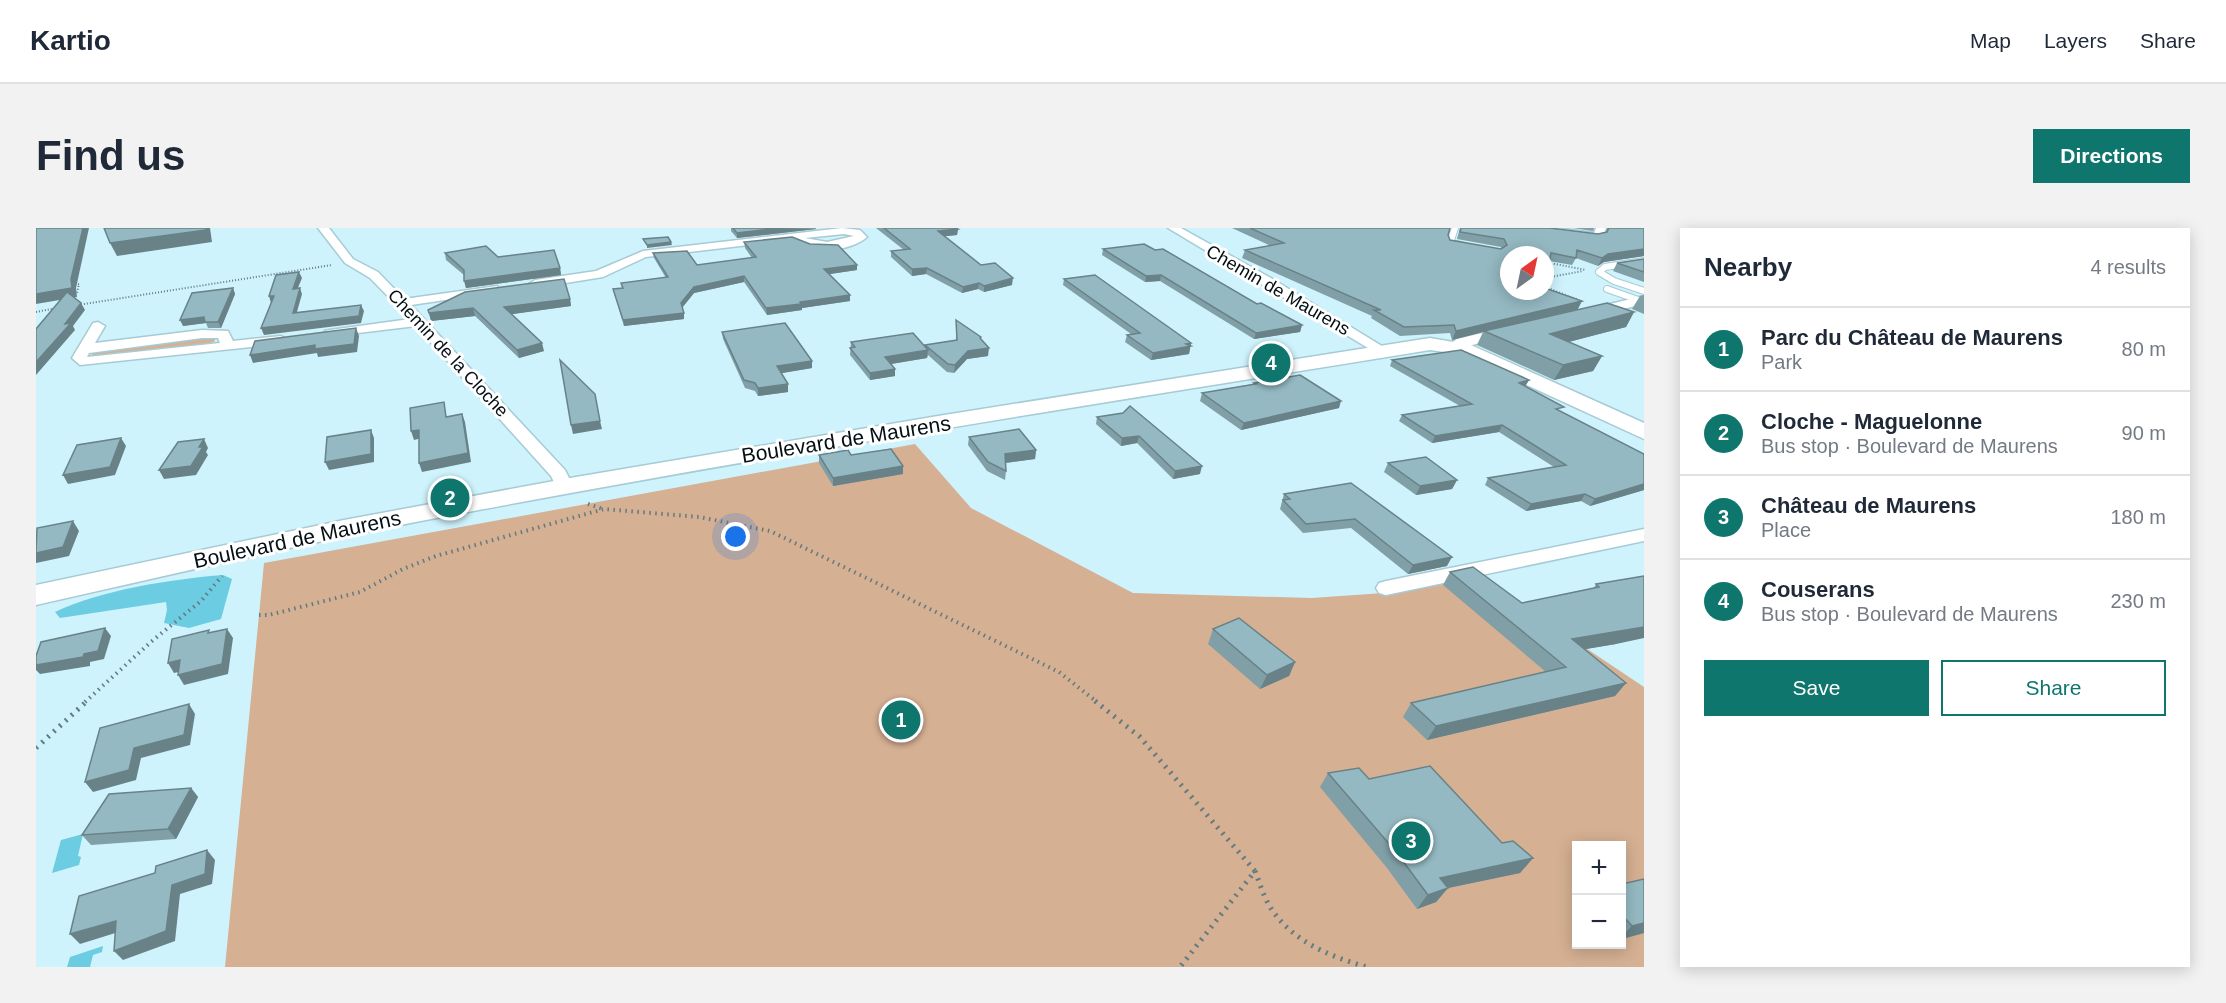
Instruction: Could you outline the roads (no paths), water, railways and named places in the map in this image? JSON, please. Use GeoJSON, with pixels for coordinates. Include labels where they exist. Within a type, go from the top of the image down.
{"type":"FeatureCollection","features":[{"type":"Feature","properties":{"kind":"street","name":"Chemin de la Cloche"},"geometry":{"type":"LineString","coordinates":[[322,228],[349,261],[375,275],[419,322],[559,474],[565,488]]}},
{"type":"Feature","properties":{"kind":"street","name":"Chemin de Maurens"},"geometry":{"type":"LineString","coordinates":[[1173,228],[1264,279],[1383,351]]}},
{"type":"Feature","properties":{"kind":"street"},"geometry":{"type":"LineString","coordinates":[[1530,228],[1594,236],[1599,235],[1601,228]]}},
{"type":"Feature","properties":{"kind":"street"},"geometry":{"type":"LineString","coordinates":[[525,285],[599,274],[643,254],[794,236],[844,231],[856,232],[862,237],[854,241],[818,246],[803,243],[794,236]]}},
{"type":"Feature","properties":{"kind":"street"},"geometry":{"type":"LineString","coordinates":[[401,303],[503,288]]}},
{"type":"Feature","properties":{"kind":"street"},"geometry":{"type":"LineString","coordinates":[[1574,316],[1643,297]]}},
{"type":"Feature","properties":{"kind":"street"},"geometry":{"type":"LineString","coordinates":[[321,335],[419,322]]}},
{"type":"Feature","properties":{"kind":"street"},"geometry":{"type":"LineString","coordinates":[[98,326],[79,358],[85,362],[297,338]]}},
{"type":"Feature","properties":{"kind":"street"},"geometry":{"type":"LineString","coordinates":[[1454,346],[1462,342],[1518,329]]}},
{"type":"Feature","properties":{"kind":"street","name":"Boulevard de Maurens"},"geometry":{"type":"LineString","coordinates":[[36,595],[238,550],[448,508],[762,452],[1430,344],[1454,346],[1644,432]]}},
{"type":"Feature","properties":{"kind":"street"},"geometry":{"type":"LineString","coordinates":[[1386,588],[1644,535]]}},
{"type":"Feature","properties":{"kind":"lane"},"geometry":{"type":"LineString","coordinates":[[1455,228],[1450,243],[1469,246]]}},
{"type":"Feature","properties":{"kind":"lane"},"geometry":{"type":"LineString","coordinates":[[1643,297],[1599,272],[1605,267],[1644,261]]}},
{"type":"Feature","properties":{"kind":"lane"},"geometry":{"type":"LineString","coordinates":[[1607,289],[1643,297]]}},
{"type":"Feature","properties":{"kind":"water"},"geometry":{"type":"Polygon","coordinates":[[[223,575],[232,579],[221,619],[189,628],[164,623],[166,602],[60,618],[55,612],[73,604],[137,587],[223,575]]]}},
{"type":"Feature","properties":{"kind":"water"},"geometry":{"type":"Polygon","coordinates":[[[83,834],[78,856],[81,857],[79,865],[52,873],[61,840],[83,834]]]}},
{"type":"Feature","properties":{"kind":"water"},"geometry":{"type":"Polygon","coordinates":[[[103,946],[102,952],[93,955],[90,967],[67,967],[70,957],[103,946]]]}},
{"type":"Feature","properties":{"kind":"place","name":"Couserans"},"geometry":{"type":"Point","coordinates":[1271,363]}},
{"type":"Feature","properties":{"kind":"place","name":"Cloche - Maguelonne"},"geometry":{"type":"Point","coordinates":[450,498]}},
{"type":"Feature","properties":{"kind":"place","name":"Parc du Château de Maurens"},"geometry":{"type":"Point","coordinates":[901,720]}},
{"type":"Feature","properties":{"kind":"place","name":"Château de Maurens"},"geometry":{"type":"Point","coordinates":[1411,841]}}]}
